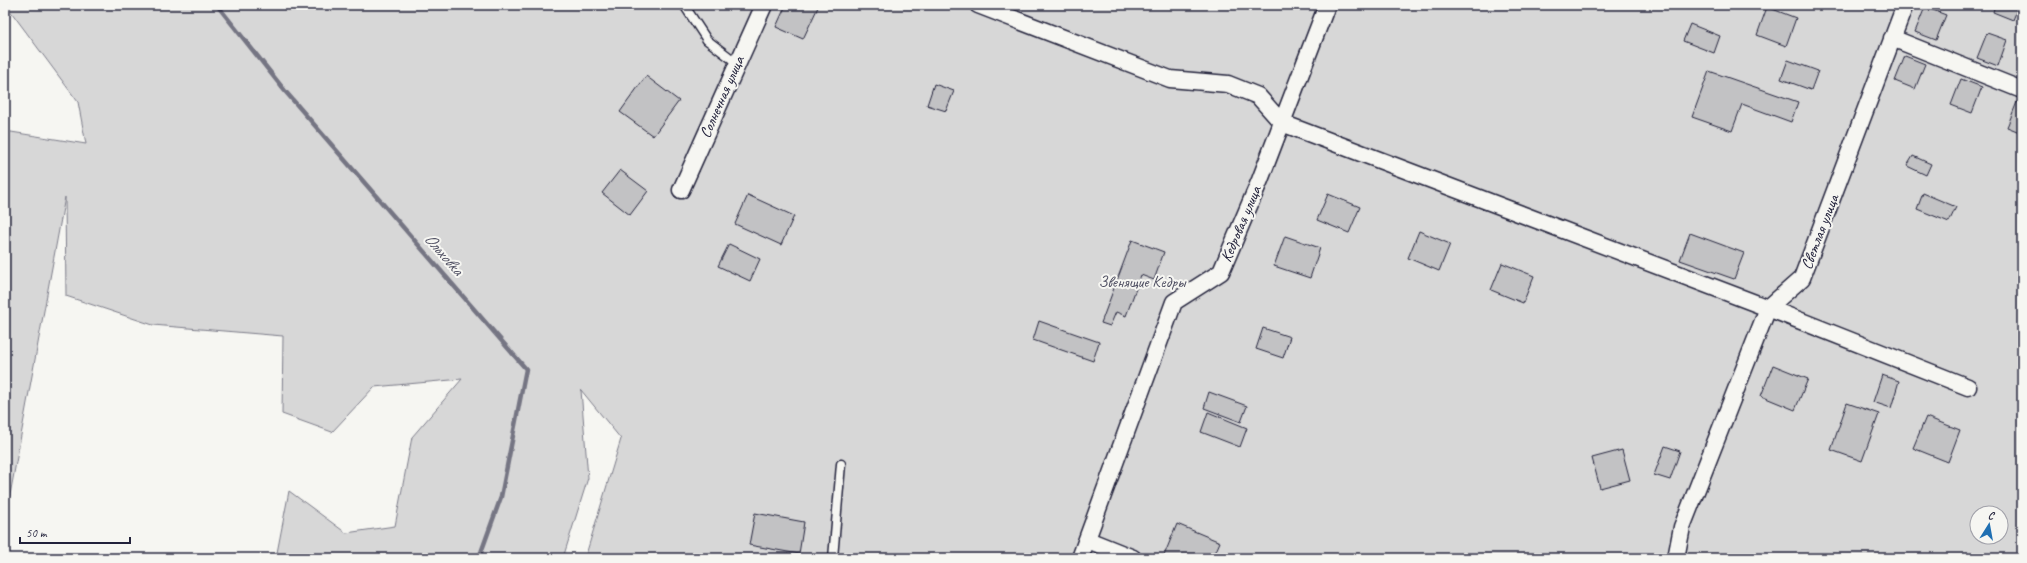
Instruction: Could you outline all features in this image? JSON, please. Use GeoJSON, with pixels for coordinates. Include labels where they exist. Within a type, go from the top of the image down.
{"type":"FeatureCollection","features":[{"type":"Feature","properties":{"kind":"street","name":"Солнечная улица"},"geometry":{"type":"LineString","coordinates":[[681,190],[764,5]]}},
{"type":"Feature","properties":{"kind":"street"},"geometry":{"type":"LineString","coordinates":[[978,5],[1170,80],[1228,84],[1258,96],[1282,123],[1768,308],[1968,387]]}},
{"type":"Feature","properties":{"kind":"street","name":"Кедровая улица"},"geometry":{"type":"LineString","coordinates":[[1080,558],[1088,540],[1174,302],[1221,272],[1282,123],[1327,5]]}},
{"type":"Feature","properties":{"kind":"street","name":"Светлая улица"},"geometry":{"type":"LineString","coordinates":[[1676,558],[1682,527],[1768,308],[1802,278],[1905,5]]}},
{"type":"Feature","properties":{"kind":"street"},"geometry":{"type":"LineString","coordinates":[[1892,38],[2022,90]]}},
{"type":"Feature","properties":{"kind":"street"},"geometry":{"type":"LineString","coordinates":[[1088,540],[1133,558]]}},
{"type":"Feature","properties":{"kind":"lane"},"geometry":{"type":"LineString","coordinates":[[684,5],[707,40],[737,63]]}},
{"type":"Feature","properties":{"kind":"lane"},"geometry":{"type":"LineString","coordinates":[[833,558],[841,464]]}},
{"type":"Feature","properties":{"kind":"green space","name":"Звенящие Кедры"},"geometry":{"type":"Polygon","coordinates":[[[6,5],[2022,5],[2022,558],[585,558],[621,439],[581,390],[588,478],[563,558],[276,558],[289,491],[346,533],[395,526],[412,437],[462,379],[374,387],[332,432],[282,414],[283,336],[153,325],[66,296],[65,197],[5,522],[5,131],[86,144],[78,102],[6,5]]]}},
{"type":"Feature","properties":{"kind":"building"},"geometry":{"type":"Polygon","coordinates":[[[786,5],[819,5],[803,39],[776,27],[786,5]]]}},
{"type":"Feature","properties":{"kind":"building"},"geometry":{"type":"Polygon","coordinates":[[[1995,5],[2019,5],[2013,20],[1993,12],[1995,5]]]}},
{"type":"Feature","properties":{"kind":"building"},"geometry":{"type":"Polygon","coordinates":[[[1767,7],[1796,18],[1786,46],[1757,35],[1767,7]]]}},
{"type":"Feature","properties":{"kind":"building"},"geometry":{"type":"Polygon","coordinates":[[[1925,7],[1946,15],[1936,40],[1915,32],[1925,7]]]}},
{"type":"Feature","properties":{"kind":"building"},"geometry":{"type":"Polygon","coordinates":[[[1690,24],[1720,36],[1714,53],[1683,41],[1690,24]]]}},
{"type":"Feature","properties":{"kind":"building"},"geometry":{"type":"Polygon","coordinates":[[[1987,33],[2007,40],[1998,66],[1977,58],[1987,33]]]}},
{"type":"Feature","properties":{"kind":"building"},"geometry":{"type":"Polygon","coordinates":[[[1905,56],[1925,64],[1915,89],[1895,81],[1905,56]]]}},
{"type":"Feature","properties":{"kind":"building"},"geometry":{"type":"Polygon","coordinates":[[[1788,60],[1818,71],[1811,90],[1781,79],[1788,60]]]}},
{"type":"Feature","properties":{"kind":"building"},"geometry":{"type":"Polygon","coordinates":[[[1709,71],[1798,102],[1791,122],[1742,104],[1732,131],[1692,117],[1709,71]]]}},
{"type":"Feature","properties":{"kind":"building"},"geometry":{"type":"Polygon","coordinates":[[[646,76],[679,101],[653,136],[620,112],[646,76]]]}},
{"type":"Feature","properties":{"kind":"building"},"geometry":{"type":"Polygon","coordinates":[[[1961,79],[1982,87],[1972,113],[1951,105],[1961,79]]]}},
{"type":"Feature","properties":{"kind":"building"},"geometry":{"type":"Polygon","coordinates":[[[934,84],[954,91],[946,111],[927,105],[934,84]]]}},
{"type":"Feature","properties":{"kind":"building"},"geometry":{"type":"Polygon","coordinates":[[[2017,102],[2022,104],[2022,133],[2007,127],[2017,102]]]}},
{"type":"Feature","properties":{"kind":"building"},"geometry":{"type":"Polygon","coordinates":[[[1913,156],[1931,164],[1926,175],[1907,166],[1913,156]]]}},
{"type":"Feature","properties":{"kind":"building"},"geometry":{"type":"Polygon","coordinates":[[[620,170],[648,191],[630,215],[602,193],[620,170]]]}},
{"type":"Feature","properties":{"kind":"building"},"geometry":{"type":"Polygon","coordinates":[[[1923,193],[1956,207],[1949,222],[1917,209],[1923,193]]]}},
{"type":"Feature","properties":{"kind":"building"},"geometry":{"type":"Polygon","coordinates":[[[1328,194],[1360,207],[1349,233],[1317,220],[1328,194]]]}},
{"type":"Feature","properties":{"kind":"building"},"geometry":{"type":"Polygon","coordinates":[[[748,195],[794,216],[781,245],[735,224],[748,195]]]}},
{"type":"Feature","properties":{"kind":"building"},"geometry":{"type":"Polygon","coordinates":[[[1419,231],[1450,244],[1439,271],[1408,258],[1419,231]]]}},
{"type":"Feature","properties":{"kind":"building"},"geometry":{"type":"Polygon","coordinates":[[[1690,233],[1744,253],[1734,279],[1680,260],[1690,233]]]}},
{"type":"Feature","properties":{"kind":"building"},"geometry":{"type":"Polygon","coordinates":[[[1285,236],[1320,248],[1310,278],[1274,266],[1285,236]]]}},
{"type":"Feature","properties":{"kind":"building"},"geometry":{"type":"Polygon","coordinates":[[[1132,240],[1164,252],[1154,280],[1141,275],[1126,316],[1116,312],[1110,326],[1101,323],[1132,240]]]}},
{"type":"Feature","properties":{"kind":"building"},"geometry":{"type":"Polygon","coordinates":[[[729,244],[760,259],[750,281],[718,266],[729,244]]]}},
{"type":"Feature","properties":{"kind":"building"},"geometry":{"type":"Polygon","coordinates":[[[1502,263],[1534,276],[1523,303],[1491,290],[1502,263]]]}},
{"type":"Feature","properties":{"kind":"building"},"geometry":{"type":"Polygon","coordinates":[[[1039,321],[1099,342],[1093,361],[1033,340],[1039,321]]]}},
{"type":"Feature","properties":{"kind":"building"},"geometry":{"type":"Polygon","coordinates":[[[1263,328],[1290,337],[1283,358],[1256,349],[1263,328]]]}},
{"type":"Feature","properties":{"kind":"building"},"geometry":{"type":"Polygon","coordinates":[[[1773,365],[1808,379],[1795,410],[1761,396],[1773,365]]]}},
{"type":"Feature","properties":{"kind":"building"},"geometry":{"type":"Polygon","coordinates":[[[1882,375],[1899,381],[1891,408],[1873,402],[1882,375]]]}},
{"type":"Feature","properties":{"kind":"building"},"geometry":{"type":"Polygon","coordinates":[[[1209,392],[1247,406],[1241,422],[1204,408],[1209,392]]]}},
{"type":"Feature","properties":{"kind":"building"},"geometry":{"type":"Polygon","coordinates":[[[1847,403],[1879,414],[1862,461],[1831,450],[1847,403]]]}},
{"type":"Feature","properties":{"kind":"building"},"geometry":{"type":"Polygon","coordinates":[[[1208,412],[1247,428],[1240,447],[1201,432],[1208,412]]]}},
{"type":"Feature","properties":{"kind":"building"},"geometry":{"type":"Polygon","coordinates":[[[1926,417],[1960,430],[1948,462],[1913,448],[1926,417]]]}},
{"type":"Feature","properties":{"kind":"building"},"geometry":{"type":"Polygon","coordinates":[[[1665,446],[1680,451],[1670,480],[1654,475],[1665,446]]]}},
{"type":"Feature","properties":{"kind":"building"},"geometry":{"type":"Polygon","coordinates":[[[1622,450],[1630,480],[1600,488],[1592,458],[1622,450]]]}},
{"type":"Feature","properties":{"kind":"building"},"geometry":{"type":"Polygon","coordinates":[[[755,513],[804,522],[799,554],[749,545],[755,513]]]}},
{"type":"Feature","properties":{"kind":"building"},"geometry":{"type":"Polygon","coordinates":[[[1177,524],[1220,542],[1213,558],[1163,558],[1177,524]]]}},
{"type":"Feature","properties":{"kind":"waterway","name":"Ольховка"},"geometry":{"type":"LineString","coordinates":[[217,5],[285,91],[526,369],[501,497],[479,558]]}}]}
